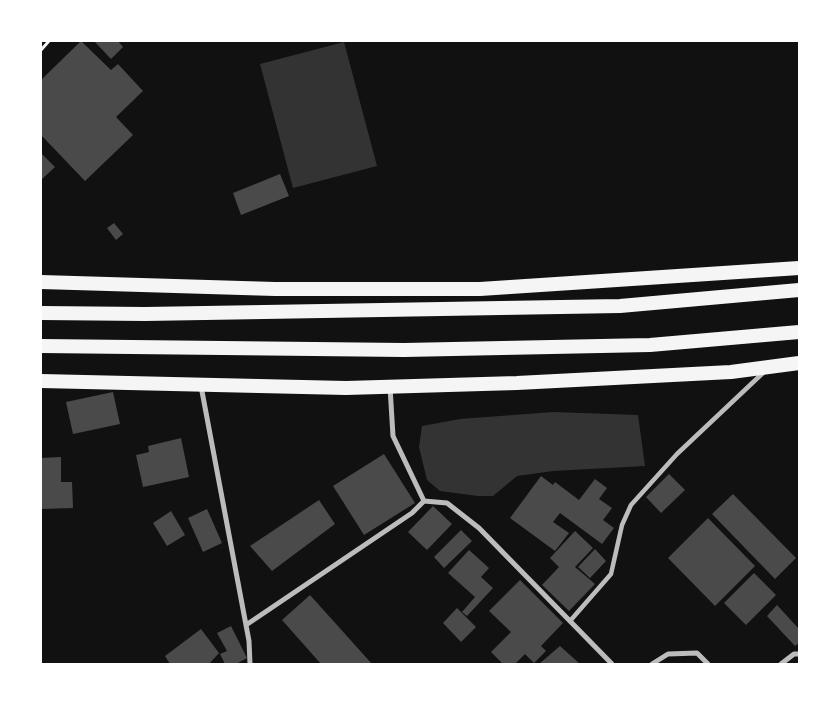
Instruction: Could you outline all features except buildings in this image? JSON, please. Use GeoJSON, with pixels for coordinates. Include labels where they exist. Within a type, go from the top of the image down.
{"type":"FeatureCollection","features":[{"type":"Feature","properties":{"kind":"highway"},"geometry":{"type":"LineString","coordinates":[[41,282],[275,289],[480,289],[799,268]]}},
{"type":"Feature","properties":{"kind":"highway"},"geometry":{"type":"LineString","coordinates":[[41,313],[145,314],[620,306],[799,290]]}},
{"type":"Feature","properties":{"kind":"highway"},"geometry":{"type":"LineString","coordinates":[[41,346],[404,350],[650,345],[799,332]]}},
{"type":"Feature","properties":{"kind":"highway"},"geometry":{"type":"LineString","coordinates":[[41,381],[201,386],[390,386],[517,383],[731,372],[799,363]]}},
{"type":"Feature","properties":{"kind":"street"},"geometry":{"type":"LineString","coordinates":[[570,621],[611,574],[622,525],[631,505],[677,454],[770,367]]}},
{"type":"Feature","properties":{"kind":"street"},"geometry":{"type":"LineString","coordinates":[[201,386],[246,625],[250,664]]}},
{"type":"Feature","properties":{"kind":"street"},"geometry":{"type":"LineString","coordinates":[[390,386],[393,436],[424,501]]}},
{"type":"Feature","properties":{"kind":"street"},"geometry":{"type":"LineString","coordinates":[[246,625],[406,517],[424,501],[447,503],[479,528],[612,664]]}},
{"type":"Feature","properties":{"kind":"street"},"geometry":{"type":"LineString","coordinates":[[652,664],[668,654],[697,653],[708,664]]}},
{"type":"Feature","properties":{"kind":"street"},"geometry":{"type":"LineString","coordinates":[[781,664],[794,654],[799,654]]}},
{"type":"Feature","properties":{"kind":"path"},"geometry":{"type":"LineString","coordinates":[[41,50],[49,41]]}},
{"type":"Feature","properties":{"kind":"shaded area"},"geometry":{"type":"Polygon","coordinates":[[[344,42],[377,166],[293,188],[260,64],[344,42]]]}},
{"type":"Feature","properties":{"kind":"shaded area"},"geometry":{"type":"Polygon","coordinates":[[[553,412],[638,415],[645,466],[553,471],[517,476],[493,496],[440,491],[427,480],[419,447],[422,426],[460,419],[553,412]]]}}]}
